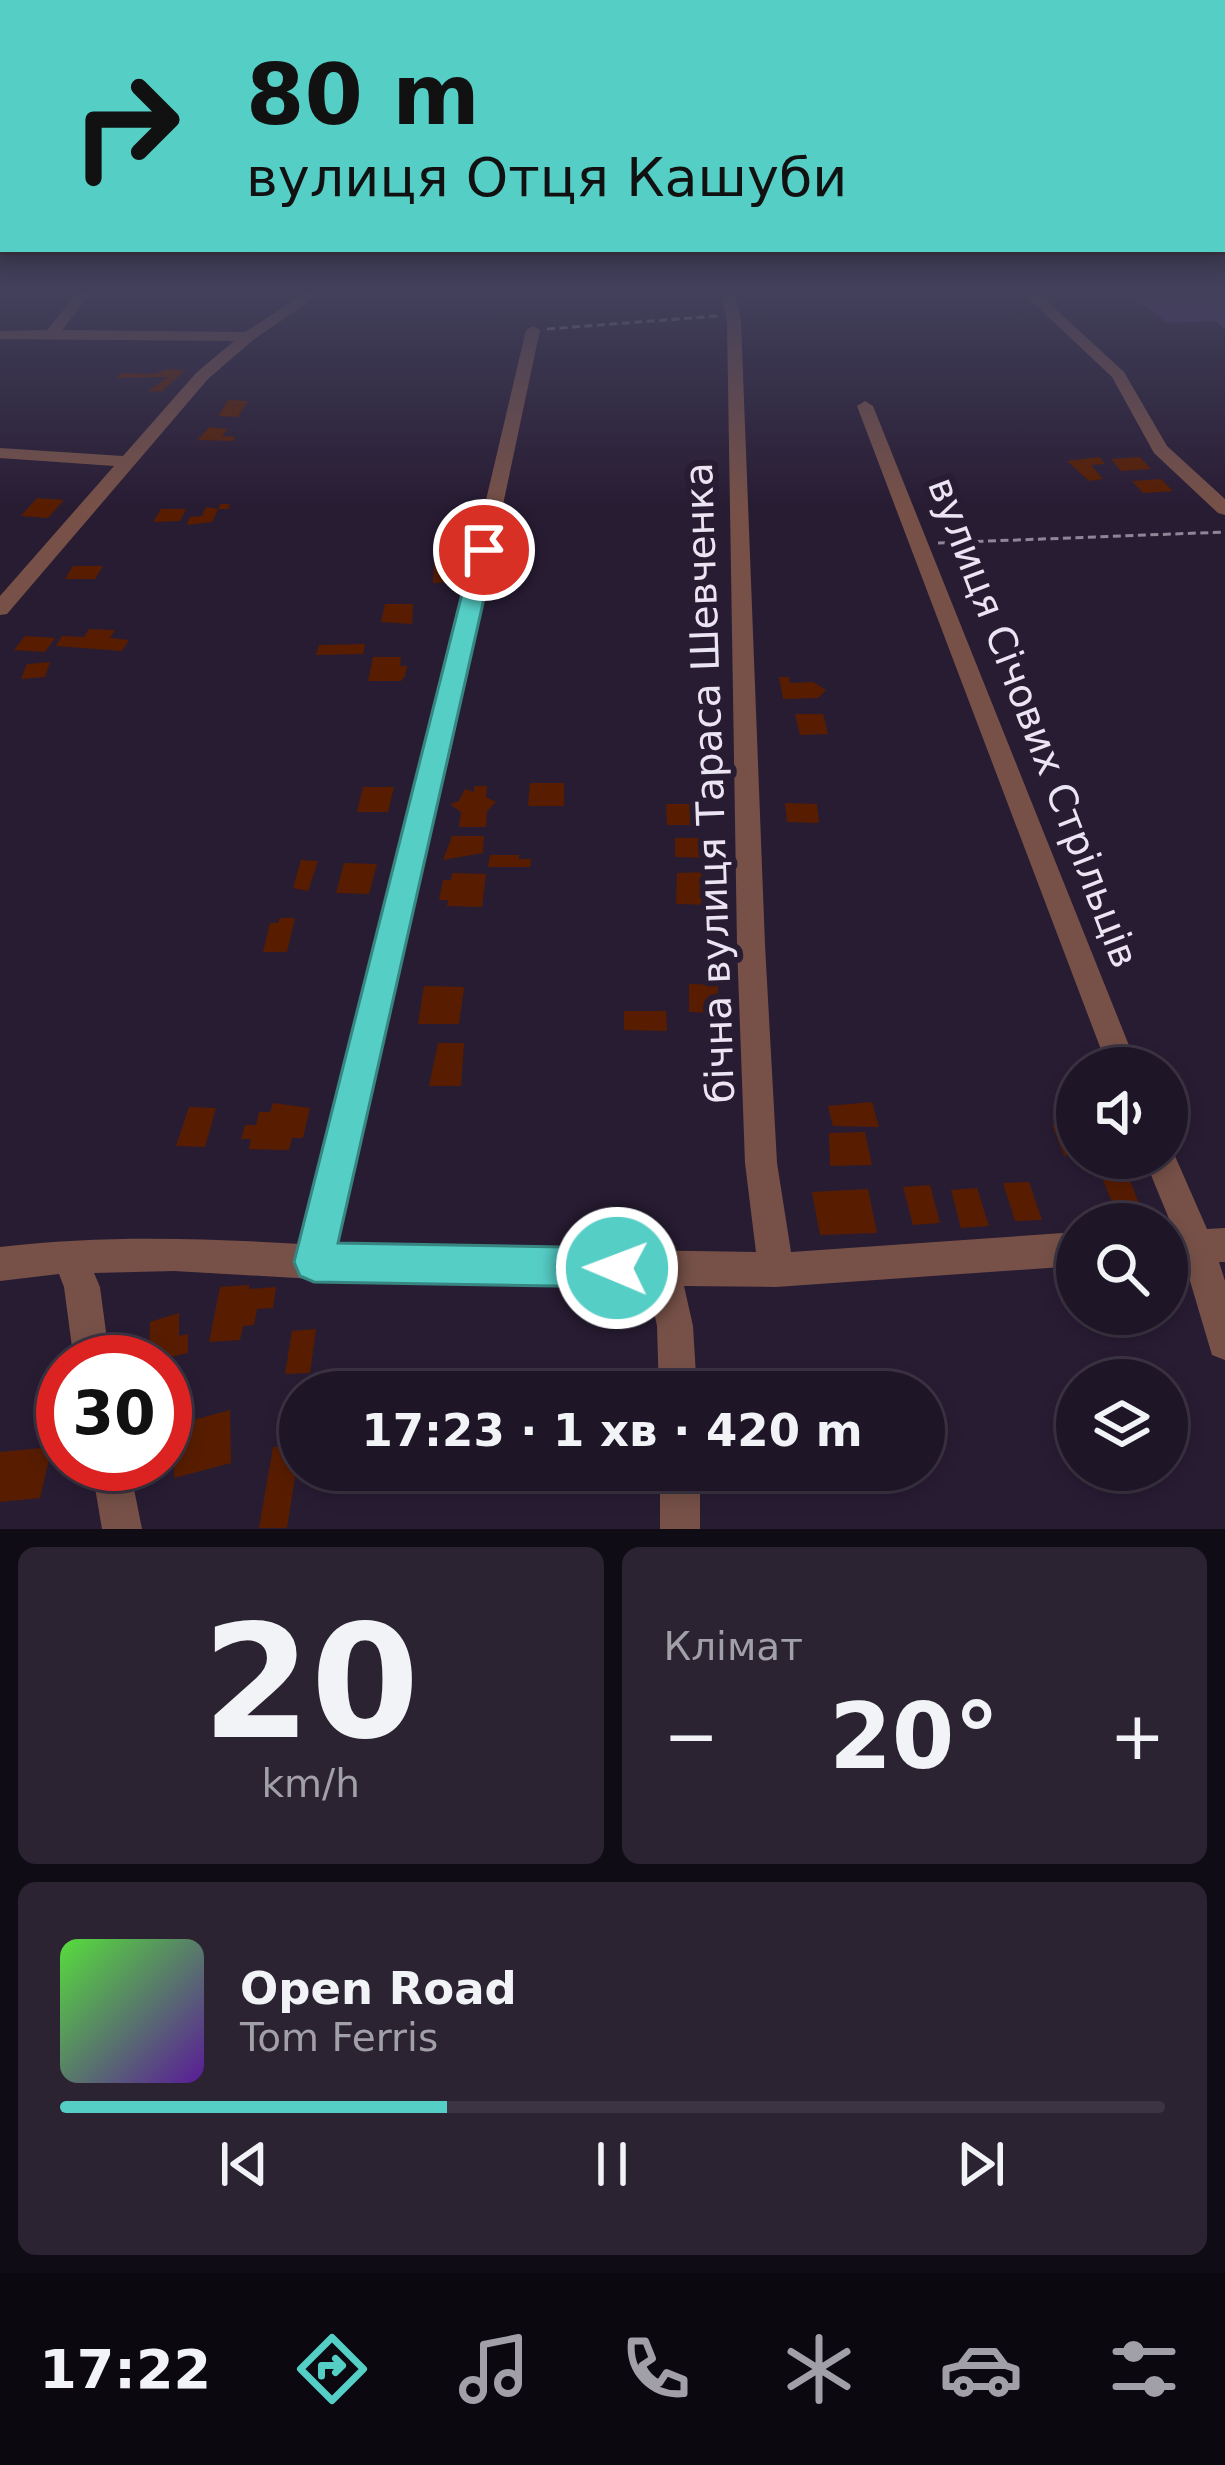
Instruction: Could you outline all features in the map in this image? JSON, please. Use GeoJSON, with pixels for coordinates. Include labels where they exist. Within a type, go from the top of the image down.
{"type":"FeatureCollection","features":[{"type":"Feature","properties":{"kind":"street"},"geometry":{"type":"LineString","coordinates":[[0,609],[217,363]]}},
{"type":"Feature","properties":{"kind":"street"},"geometry":{"type":"LineString","coordinates":[[314,1262],[380,975],[438,755],[526,363]]}},
{"type":"Feature","properties":{"kind":"street","name":"бічна вулиця Тараса Шевченка"},"geometry":{"type":"LineString","coordinates":[[733,363],[761,1163],[776,1270]]}},
{"type":"Feature","properties":{"kind":"street"},"geometry":{"type":"LineString","coordinates":[[1106,363],[1118,375],[1160,448],[1225,509]]}},
{"type":"Feature","properties":{"kind":"street","name":"вулиця Січових Стрільців"},"geometry":{"type":"LineString","coordinates":[[865,406],[1115,1047]]}},
{"type":"Feature","properties":{"kind":"street"},"geometry":{"type":"LineString","coordinates":[[0,453],[128,462]]}},
{"type":"Feature","properties":{"kind":"street"},"geometry":{"type":"LineString","coordinates":[[1169,1179],[1197,1247],[1225,1342]]}},
{"type":"Feature","properties":{"kind":"street"},"geometry":{"type":"LineString","coordinates":[[0,1264],[69,1256],[174,1254],[314,1262],[776,1270],[1056,1251]]}},
{"type":"Feature","properties":{"kind":"street"},"geometry":{"type":"LineString","coordinates":[[69,1256],[82,1287],[88,1335]]}},
{"type":"Feature","properties":{"kind":"street"},"geometry":{"type":"LineString","coordinates":[[662,1268],[675,1326],[677,1371]]}},
{"type":"Feature","properties":{"kind":"street"},"geometry":{"type":"LineString","coordinates":[[115,1491],[122,1529]]}},
{"type":"Feature","properties":{"kind":"street"},"geometry":{"type":"LineString","coordinates":[[680,1491],[680,1529]]}},
{"type":"Feature","properties":{"kind":"path"},"geometry":{"type":"LineString","coordinates":[[918,544],[1225,532]]}},
{"type":"Feature","properties":{"kind":"building"},"geometry":{"type":"Polygon","coordinates":[[[186,370],[161,392],[148,391],[168,377],[116,378],[120,373],[154,374],[186,370]]]}},
{"type":"Feature","properties":{"kind":"building"},"geometry":{"type":"Polygon","coordinates":[[[228,400],[248,401],[238,417],[218,416],[228,400]]]}},
{"type":"Feature","properties":{"kind":"building"},"geometry":{"type":"Polygon","coordinates":[[[209,427],[228,429],[222,436],[235,437],[234,441],[198,440],[209,427]]]}},
{"type":"Feature","properties":{"kind":"building"},"geometry":{"type":"Polygon","coordinates":[[[1099,457],[1105,464],[1091,465],[1103,479],[1089,481],[1067,461],[1099,457]]]}},
{"type":"Feature","properties":{"kind":"building"},"geometry":{"type":"Polygon","coordinates":[[[1140,457],[1151,469],[1121,471],[1111,459],[1140,457]]]}},
{"type":"Feature","properties":{"kind":"building"},"geometry":{"type":"Polygon","coordinates":[[[1161,479],[1173,491],[1143,493],[1132,481],[1161,479]]]}},
{"type":"Feature","properties":{"kind":"building"},"geometry":{"type":"Polygon","coordinates":[[[37,498],[64,500],[48,518],[21,516],[37,498]]]}},
{"type":"Feature","properties":{"kind":"building"},"geometry":{"type":"Polygon","coordinates":[[[206,507],[218,509],[212,522],[187,525],[190,517],[202,516],[206,507]]]}},
{"type":"Feature","properties":{"kind":"building"},"geometry":{"type":"Polygon","coordinates":[[[161,509],[186,509],[180,521],[153,522],[161,509]]]}},
{"type":"Feature","properties":{"kind":"building"},"geometry":{"type":"Polygon","coordinates":[[[456,561],[456,582],[433,583],[434,562],[456,561]]]}},
{"type":"Feature","properties":{"kind":"building"},"geometry":{"type":"Polygon","coordinates":[[[73,566],[103,566],[95,579],[65,579],[73,566]]]}},
{"type":"Feature","properties":{"kind":"building"},"geometry":{"type":"Polygon","coordinates":[[[385,604],[413,604],[412,624],[381,622],[385,604]]]}},
{"type":"Feature","properties":{"kind":"building"},"geometry":{"type":"Polygon","coordinates":[[[89,629],[115,630],[110,638],[129,640],[122,651],[56,646],[62,636],[84,637],[89,629]]]}},
{"type":"Feature","properties":{"kind":"building"},"geometry":{"type":"Polygon","coordinates":[[[25,636],[55,638],[45,652],[14,650],[25,636]]]}},
{"type":"Feature","properties":{"kind":"building"},"geometry":{"type":"Polygon","coordinates":[[[365,644],[363,654],[316,655],[319,645],[365,644]]]}},
{"type":"Feature","properties":{"kind":"building"},"geometry":{"type":"Polygon","coordinates":[[[373,657],[401,657],[400,666],[407,666],[405,676],[401,681],[368,681],[373,657]]]}},
{"type":"Feature","properties":{"kind":"building"},"geometry":{"type":"Polygon","coordinates":[[[50,662],[45,677],[21,679],[27,664],[50,662]]]}},
{"type":"Feature","properties":{"kind":"building"},"geometry":{"type":"Polygon","coordinates":[[[779,677],[789,677],[790,683],[813,682],[826,690],[818,698],[783,699],[779,677]]]}},
{"type":"Feature","properties":{"kind":"building"},"geometry":{"type":"Polygon","coordinates":[[[795,714],[823,714],[828,734],[800,735],[795,714]]]}},
{"type":"Feature","properties":{"kind":"building"},"geometry":{"type":"Polygon","coordinates":[[[530,783],[564,783],[564,806],[528,806],[530,783]]]}},
{"type":"Feature","properties":{"kind":"building"},"geometry":{"type":"Polygon","coordinates":[[[474,786],[487,786],[486,797],[496,802],[487,811],[486,827],[459,827],[461,812],[450,804],[459,801],[465,789],[474,792],[474,786]]]}},
{"type":"Feature","properties":{"kind":"building"},"geometry":{"type":"Polygon","coordinates":[[[363,787],[394,787],[388,812],[357,812],[363,787]]]}},
{"type":"Feature","properties":{"kind":"building"},"geometry":{"type":"Polygon","coordinates":[[[785,803],[817,804],[819,823],[787,822],[785,803]]]}},
{"type":"Feature","properties":{"kind":"building"},"geometry":{"type":"Polygon","coordinates":[[[666,804],[701,804],[703,825],[667,825],[666,804]]]}},
{"type":"Feature","properties":{"kind":"building"},"geometry":{"type":"Polygon","coordinates":[[[452,836],[484,836],[483,853],[443,860],[452,836]]]}},
{"type":"Feature","properties":{"kind":"building"},"geometry":{"type":"Polygon","coordinates":[[[675,838],[709,838],[710,858],[675,857],[675,838]]]}},
{"type":"Feature","properties":{"kind":"building"},"geometry":{"type":"Polygon","coordinates":[[[490,855],[519,855],[519,859],[531,859],[530,867],[488,867],[490,855]]]}},
{"type":"Feature","properties":{"kind":"building"},"geometry":{"type":"Polygon","coordinates":[[[301,860],[318,861],[308,891],[293,888],[301,860]]]}},
{"type":"Feature","properties":{"kind":"building"},"geometry":{"type":"Polygon","coordinates":[[[344,863],[377,864],[369,894],[336,893],[344,863]]]}},
{"type":"Feature","properties":{"kind":"building"},"geometry":{"type":"Polygon","coordinates":[[[708,872],[710,905],[676,904],[677,873],[708,872]]]}},
{"type":"Feature","properties":{"kind":"building"},"geometry":{"type":"Polygon","coordinates":[[[452,873],[486,874],[482,907],[447,906],[448,900],[439,900],[443,880],[451,880],[452,873]]]}},
{"type":"Feature","properties":{"kind":"building"},"geometry":{"type":"Polygon","coordinates":[[[295,918],[287,952],[263,952],[270,923],[295,918]]]}},
{"type":"Feature","properties":{"kind":"building"},"geometry":{"type":"Polygon","coordinates":[[[689,984],[718,985],[718,1013],[689,1012],[689,984]]]}},
{"type":"Feature","properties":{"kind":"building"},"geometry":{"type":"Polygon","coordinates":[[[424,986],[464,987],[459,1024],[418,1024],[424,986]]]}},
{"type":"Feature","properties":{"kind":"building"},"geometry":{"type":"Polygon","coordinates":[[[624,1011],[666,1011],[667,1031],[624,1030],[624,1011]]]}},
{"type":"Feature","properties":{"kind":"building"},"geometry":{"type":"Polygon","coordinates":[[[438,1043],[464,1043],[461,1086],[429,1086],[438,1043]]]}},
{"type":"Feature","properties":{"kind":"building"},"geometry":{"type":"Polygon","coordinates":[[[872,1102],[879,1127],[833,1126],[828,1106],[872,1102]]]}},
{"type":"Feature","properties":{"kind":"building"},"geometry":{"type":"Polygon","coordinates":[[[273,1103],[310,1108],[303,1138],[292,1138],[289,1150],[249,1149],[251,1139],[241,1139],[245,1125],[256,1125],[259,1112],[270,1112],[273,1103]]]}},
{"type":"Feature","properties":{"kind":"building"},"geometry":{"type":"Polygon","coordinates":[[[189,1107],[216,1108],[205,1147],[176,1146],[189,1107]]]}},
{"type":"Feature","properties":{"kind":"building"},"geometry":{"type":"Polygon","coordinates":[[[865,1132],[872,1165],[830,1166],[829,1133],[865,1132]]]}},
{"type":"Feature","properties":{"kind":"building"},"geometry":{"type":"Polygon","coordinates":[[[1103,1179],[1129,1179],[1139,1203],[1112,1203],[1103,1179]]]}},
{"type":"Feature","properties":{"kind":"building"},"geometry":{"type":"Polygon","coordinates":[[[1029,1182],[1042,1220],[1015,1221],[1003,1183],[1029,1182]]]}},
{"type":"Feature","properties":{"kind":"building"},"geometry":{"type":"Polygon","coordinates":[[[930,1185],[940,1223],[913,1225],[903,1187],[930,1185]]]}},
{"type":"Feature","properties":{"kind":"building"},"geometry":{"type":"Polygon","coordinates":[[[977,1188],[989,1226],[961,1228],[951,1190],[977,1188]]]}},
{"type":"Feature","properties":{"kind":"building"},"geometry":{"type":"Polygon","coordinates":[[[868,1189],[877,1233],[820,1235],[812,1192],[868,1189]]]}},
{"type":"Feature","properties":{"kind":"building"},"geometry":{"type":"Polygon","coordinates":[[[249,1285],[249,1289],[276,1287],[273,1308],[257,1309],[254,1325],[243,1326],[240,1340],[209,1342],[220,1287],[249,1285]]]}},
{"type":"Feature","properties":{"kind":"building"},"geometry":{"type":"Polygon","coordinates":[[[179,1313],[179,1335],[150,1335],[150,1322],[179,1313]]]}},
{"type":"Feature","properties":{"kind":"building"},"geometry":{"type":"Polygon","coordinates":[[[316,1329],[310,1371],[285,1371],[292,1331],[316,1329]]]}},
{"type":"Feature","properties":{"kind":"building"},"geometry":{"type":"Polygon","coordinates":[[[230,1410],[231,1463],[192,1473],[192,1420],[230,1410]]]}},
{"type":"Feature","properties":{"kind":"building"},"geometry":{"type":"Polygon","coordinates":[[[273,1447],[279,1447],[279,1491],[293,1491],[287,1528],[259,1528],[273,1447]]]}},
{"type":"Feature","properties":{"kind":"building"},"geometry":{"type":"Polygon","coordinates":[[[36,1449],[40,1498],[0,1502],[0,1452],[36,1449]]]}},
{"type":"Feature","properties":{"kind":"route"},"geometry":{"type":"LineString","coordinates":[[484,550],[314,1262],[617,1268]]}}]}
